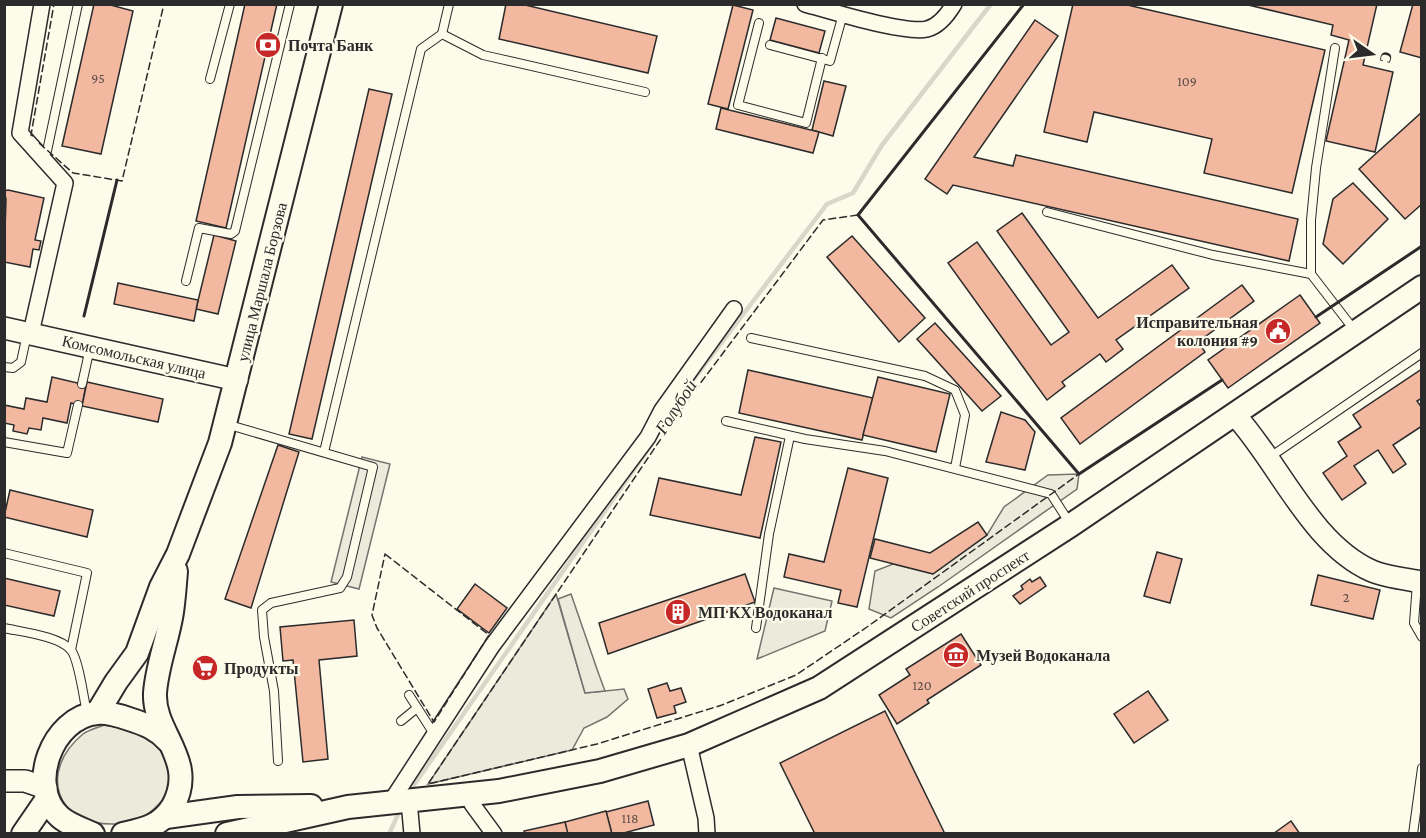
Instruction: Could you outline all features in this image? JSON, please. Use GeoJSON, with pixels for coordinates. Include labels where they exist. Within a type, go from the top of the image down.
{"type":"FeatureCollection","features":[{"type":"Feature","properties":{"kind":"main road","name":"улица Маршала Борзова"},"geometry":{"type":"LineString","coordinates":[[46,793],[45,765],[55,741],[70,723],[93,714],[137,653],[161,587],[178,554],[226,424],[331,4]]}},
{"type":"Feature","properties":{"kind":"main road","name":"Советский проспект"},"geometry":{"type":"LineString","coordinates":[[166,817],[238,807],[298,805],[348,807],[472,799],[600,771],[689,745],[819,688],[1071,525],[1422,287]]}},
{"type":"Feature","properties":{"kind":"main road","name":"Комсомольская улица"},"geometry":{"type":"LineString","coordinates":[[4,328],[237,380]]}},
{"type":"Feature","properties":{"kind":"main road"},"geometry":{"type":"LineString","coordinates":[[1235,415],[1269,458],[1309,518],[1347,557],[1373,572],[1419,581]]}},
{"type":"Feature","properties":{"kind":"main road","name":"улица Маршала Борзова"},"geometry":{"type":"LineString","coordinates":[[166,817],[177,799],[182,772],[160,719],[155,694],[172,612],[178,554]]}},
{"type":"Feature","properties":{"kind":"main road"},"geometry":{"type":"LineString","coordinates":[[93,714],[124,717],[144,723],[158,730],[172,745]]}},
{"type":"Feature","properties":{"kind":"main road"},"geometry":{"type":"LineString","coordinates":[[4,782],[25,781],[46,793],[60,817],[76,828],[93,834]]}},
{"type":"Feature","properties":{"kind":"main road"},"geometry":{"type":"LineString","coordinates":[[24,834],[46,793]]}},
{"type":"Feature","properties":{"kind":"main road","name":"Советский проспект"},"geometry":{"type":"LineString","coordinates":[[227,834],[292,825],[348,807]]}},
{"type":"Feature","properties":{"kind":"main road"},"geometry":{"type":"LineString","coordinates":[[123,834],[147,828],[166,817]]}},
{"type":"Feature","properties":{"kind":"street"},"geometry":{"type":"LineString","coordinates":[[29,333],[66,183],[20,133],[42,4]]}},
{"type":"Feature","properties":{"kind":"street"},"geometry":{"type":"LineString","coordinates":[[805,4],[909,29],[929,29],[945,17],[954,4]]}},
{"type":"Feature","properties":{"kind":"street"},"geometry":{"type":"LineString","coordinates":[[412,834],[403,802],[434,734],[492,646],[648,437],[662,410],[734,309]]}},
{"type":"Feature","properties":{"kind":"street"},"geometry":{"type":"LineString","coordinates":[[689,745],[706,818],[707,834]]}},
{"type":"Feature","properties":{"kind":"street"},"geometry":{"type":"LineString","coordinates":[[472,799],[494,834]]}},
{"type":"Feature","properties":{"kind":"lane"},"geometry":{"type":"LineString","coordinates":[[43,159],[47,151],[78,4]]}},
{"type":"Feature","properties":{"kind":"lane"},"geometry":{"type":"LineString","coordinates":[[210,79],[230,4]]}},
{"type":"Feature","properties":{"kind":"lane"},"geometry":{"type":"LineString","coordinates":[[186,281],[199,228],[231,234],[235,231],[290,4]]}},
{"type":"Feature","properties":{"kind":"lane"},"geometry":{"type":"LineString","coordinates":[[324,452],[420,49],[442,34],[449,4]]}},
{"type":"Feature","properties":{"kind":"lane"},"geometry":{"type":"LineString","coordinates":[[770,45],[830,61],[843,14]]}},
{"type":"Feature","properties":{"kind":"lane"},"geometry":{"type":"LineString","coordinates":[[759,23],[738,105],[806,123],[822,58]]}},
{"type":"Feature","properties":{"kind":"lane"},"geometry":{"type":"LineString","coordinates":[[442,34],[483,56],[645,92]]}},
{"type":"Feature","properties":{"kind":"lane"},"geometry":{"type":"LineString","coordinates":[[1335,48],[1316,168],[1311,220],[1311,274],[1356,332]]}},
{"type":"Feature","properties":{"kind":"lane"},"geometry":{"type":"LineString","coordinates":[[1047,212],[1213,255],[1311,274]]}},
{"type":"Feature","properties":{"kind":"lane"},"geometry":{"type":"LineString","coordinates":[[4,367],[13,368],[21,362],[29,333]]}},
{"type":"Feature","properties":{"kind":"lane"},"geometry":{"type":"LineString","coordinates":[[751,338],[925,376],[955,390],[965,415],[955,468]]}},
{"type":"Feature","properties":{"kind":"lane"},"geometry":{"type":"LineString","coordinates":[[82,384],[90,347]]}},
{"type":"Feature","properties":{"kind":"lane"},"geometry":{"type":"LineString","coordinates":[[1269,458],[1422,353]]}},
{"type":"Feature","properties":{"kind":"lane"},"geometry":{"type":"LineString","coordinates":[[4,442],[67,453],[78,405]]}},
{"type":"Feature","properties":{"kind":"lane"},"geometry":{"type":"LineString","coordinates":[[726,421],[790,435],[885,451],[1051,494],[1071,525]]}},
{"type":"Feature","properties":{"kind":"lane"},"geometry":{"type":"LineString","coordinates":[[226,424],[373,467],[347,577],[340,588],[271,603],[262,610],[264,637],[274,692],[278,761]]}},
{"type":"Feature","properties":{"kind":"lane"},"geometry":{"type":"LineString","coordinates":[[756,628],[769,534],[790,435]]}},
{"type":"Feature","properties":{"kind":"lane"},"geometry":{"type":"LineString","coordinates":[[4,553],[87,573],[71,650],[93,714]]}},
{"type":"Feature","properties":{"kind":"lane"},"geometry":{"type":"LineString","coordinates":[[1419,581],[1414,623],[1422,637]]}},
{"type":"Feature","properties":{"kind":"lane"},"geometry":{"type":"LineString","coordinates":[[4,628],[54,639],[71,650]]}},
{"type":"Feature","properties":{"kind":"lane"},"geometry":{"type":"LineString","coordinates":[[409,695],[434,734]]}},
{"type":"Feature","properties":{"kind":"lane"},"geometry":{"type":"LineString","coordinates":[[401,721],[417,708]]}},
{"type":"Feature","properties":{"kind":"lane"},"geometry":{"type":"LineString","coordinates":[[1413,834],[1422,768]]}},
{"type":"Feature","properties":{"kind":"shaded area"},"geometry":{"type":"Polygon","coordinates":[[[362,457],[390,464],[359,589],[331,582],[362,457]]]}},
{"type":"Feature","properties":{"kind":"shaded area"},"geometry":{"type":"Polygon","coordinates":[[[1079,474],[1077,489],[891,618],[869,609],[875,571],[893,564],[933,574],[987,535],[1004,507],[1048,475],[1079,474]]]}},
{"type":"Feature","properties":{"kind":"shaded area"},"geometry":{"type":"Polygon","coordinates":[[[774,588],[832,601],[825,631],[757,659],[774,588]]]}},
{"type":"Feature","properties":{"kind":"shaded area"},"geometry":{"type":"Polygon","coordinates":[[[556,594],[585,693],[624,689],[628,699],[607,717],[584,728],[572,750],[428,784],[556,594]]]}},
{"type":"Feature","properties":{"kind":"shaded area"},"geometry":{"type":"Polygon","coordinates":[[[571,594],[605,691],[585,693],[558,599],[571,594]]]}},
{"type":"Feature","properties":{"kind":"shaded area"},"geometry":{"type":"Polygon","coordinates":[[[104,725],[136,732],[154,743],[166,759],[169,771],[167,789],[162,801],[144,816],[127,823],[95,822],[78,816],[67,806],[60,794],[58,779],[61,764],[69,749],[85,733],[104,725]]]}},
{"type":"Feature","properties":{"kind":"building"},"geometry":{"type":"Polygon","coordinates":[[[94,4],[107,4],[133,11],[101,154],[62,146],[94,4]]]}},
{"type":"Feature","properties":{"kind":"building"},"geometry":{"type":"Polygon","coordinates":[[[245,4],[277,4],[226,228],[196,221],[245,4]]]}},
{"type":"Feature","properties":{"kind":"building"},"geometry":{"type":"Polygon","coordinates":[[[506,4],[521,4],[657,36],[648,73],[499,39],[506,4]]]}},
{"type":"Feature","properties":{"kind":"building"},"geometry":{"type":"Polygon","coordinates":[[[1073,4],[1123,4],[1325,50],[1292,193],[1204,173],[1212,139],[1094,112],[1087,142],[1044,132],[1073,4]]]}},
{"type":"Feature","properties":{"kind":"building"},"geometry":{"type":"Polygon","coordinates":[[[1244,4],[1377,4],[1363,65],[1393,72],[1375,152],[1326,141],[1349,40],[1331,35],[1333,25],[1244,4]]]}},
{"type":"Feature","properties":{"kind":"building"},"geometry":{"type":"Polygon","coordinates":[[[1413,4],[1422,4],[1422,58],[1400,52],[1413,4]]]}},
{"type":"Feature","properties":{"kind":"building"},"geometry":{"type":"Polygon","coordinates":[[[733,5],[753,10],[728,109],[708,104],[733,5]]]}},
{"type":"Feature","properties":{"kind":"building"},"geometry":{"type":"Polygon","coordinates":[[[776,18],[825,31],[819,53],[770,40],[776,18]]]}},
{"type":"Feature","properties":{"kind":"building"},"geometry":{"type":"Polygon","coordinates":[[[1035,20],[1058,36],[974,157],[1013,166],[1016,155],[1298,219],[1289,261],[953,185],[947,194],[925,179],[1035,20]]]}},
{"type":"Feature","properties":{"kind":"building"},"geometry":{"type":"Polygon","coordinates":[[[824,81],[846,86],[833,136],[812,130],[824,81]]]}},
{"type":"Feature","properties":{"kind":"building"},"geometry":{"type":"Polygon","coordinates":[[[369,89],[392,94],[312,439],[289,434],[369,89]]]}},
{"type":"Feature","properties":{"kind":"building"},"geometry":{"type":"Polygon","coordinates":[[[721,108],[819,132],[813,153],[716,129],[721,108]]]}},
{"type":"Feature","properties":{"kind":"building"},"geometry":{"type":"Polygon","coordinates":[[[1422,112],[1422,204],[1405,219],[1359,169],[1422,112]]]}},
{"type":"Feature","properties":{"kind":"building"},"geometry":{"type":"Polygon","coordinates":[[[1353,183],[1388,219],[1343,264],[1323,244],[1333,199],[1353,183]]]}},
{"type":"Feature","properties":{"kind":"building"},"geometry":{"type":"Polygon","coordinates":[[[4,191],[44,198],[35,240],[41,241],[39,250],[33,249],[30,267],[4,262],[6,199],[4,191]]]}},
{"type":"Feature","properties":{"kind":"building"},"geometry":{"type":"Polygon","coordinates":[[[1022,213],[1098,318],[1172,265],[1189,288],[1116,340],[1123,349],[1106,362],[1100,354],[1062,382],[1065,386],[1047,400],[948,263],[977,242],[1051,345],[1069,332],[997,231],[1022,213]]]}},
{"type":"Feature","properties":{"kind":"building"},"geometry":{"type":"Polygon","coordinates":[[[214,235],[236,241],[218,314],[196,309],[214,235]]]}},
{"type":"Feature","properties":{"kind":"building"},"geometry":{"type":"Polygon","coordinates":[[[852,236],[925,318],[899,342],[827,257],[852,236]]]}},
{"type":"Feature","properties":{"kind":"building"},"geometry":{"type":"Polygon","coordinates":[[[118,283],[198,300],[194,321],[114,304],[118,283]]]}},
{"type":"Feature","properties":{"kind":"building"},"geometry":{"type":"Polygon","coordinates":[[[1242,285],[1254,301],[1198,342],[1205,352],[1080,444],[1061,418],[1242,285]]]}},
{"type":"Feature","properties":{"kind":"building"},"geometry":{"type":"Polygon","coordinates":[[[1300,295],[1320,323],[1228,388],[1208,360],[1300,295]]]}},
{"type":"Feature","properties":{"kind":"building"},"geometry":{"type":"Polygon","coordinates":[[[935,323],[1001,396],[982,411],[917,339],[935,323]]]}},
{"type":"Feature","properties":{"kind":"building"},"geometry":{"type":"Polygon","coordinates":[[[1422,369],[1422,398],[1417,401],[1422,408],[1422,426],[1393,445],[1406,464],[1393,473],[1378,450],[1354,466],[1366,483],[1342,500],[1323,473],[1347,456],[1338,442],[1361,427],[1353,415],[1422,369]]]}},
{"type":"Feature","properties":{"kind":"building"},"geometry":{"type":"Polygon","coordinates":[[[748,370],[873,398],[862,440],[739,413],[748,370]]]}},
{"type":"Feature","properties":{"kind":"building"},"geometry":{"type":"Polygon","coordinates":[[[52,377],[86,385],[82,406],[71,403],[67,423],[43,418],[41,430],[29,428],[27,434],[13,431],[14,425],[4,423],[4,405],[24,409],[26,398],[47,402],[52,377]]]}},
{"type":"Feature","properties":{"kind":"building"},"geometry":{"type":"Polygon","coordinates":[[[878,377],[950,394],[936,452],[863,435],[878,377]]]}},
{"type":"Feature","properties":{"kind":"building"},"geometry":{"type":"Polygon","coordinates":[[[87,382],[163,399],[158,422],[82,406],[87,382]]]}},
{"type":"Feature","properties":{"kind":"building"},"geometry":{"type":"Polygon","coordinates":[[[1001,412],[1025,420],[1035,432],[1025,470],[986,462],[1001,412]]]}},
{"type":"Feature","properties":{"kind":"building"},"geometry":{"type":"Polygon","coordinates":[[[755,437],[781,442],[760,538],[650,515],[659,478],[741,495],[755,437]]]}},
{"type":"Feature","properties":{"kind":"building"},"geometry":{"type":"Polygon","coordinates":[[[278,445],[299,452],[251,608],[225,599],[278,445]]]}},
{"type":"Feature","properties":{"kind":"building"},"geometry":{"type":"Polygon","coordinates":[[[848,468],[888,478],[857,607],[838,603],[841,590],[784,577],[789,554],[824,562],[848,468]]]}},
{"type":"Feature","properties":{"kind":"building"},"geometry":{"type":"Polygon","coordinates":[[[10,490],[93,510],[87,537],[4,517],[10,490]]]}},
{"type":"Feature","properties":{"kind":"building"},"geometry":{"type":"Polygon","coordinates":[[[978,522],[987,535],[933,574],[870,558],[875,539],[930,553],[978,522]]]}},
{"type":"Feature","properties":{"kind":"building"},"geometry":{"type":"Polygon","coordinates":[[[1157,552],[1182,559],[1170,603],[1144,596],[1157,552]]]}},
{"type":"Feature","properties":{"kind":"building","name":"МП КХ Водоканал"},"geometry":{"type":"Polygon","coordinates":[[[745,574],[755,602],[608,654],[599,623],[745,574]]]}},
{"type":"Feature","properties":{"kind":"building"},"geometry":{"type":"Polygon","coordinates":[[[1318,575],[1380,590],[1373,619],[1311,605],[1318,575]]]}},
{"type":"Feature","properties":{"kind":"building"},"geometry":{"type":"Polygon","coordinates":[[[1040,577],[1046,586],[1020,604],[1013,596],[1023,589],[1021,586],[1030,579],[1032,582],[1040,577]]]}},
{"type":"Feature","properties":{"kind":"building"},"geometry":{"type":"Polygon","coordinates":[[[4,578],[60,591],[54,616],[4,605],[4,578]]]}},
{"type":"Feature","properties":{"kind":"building"},"geometry":{"type":"Polygon","coordinates":[[[475,584],[507,608],[489,633],[457,609],[475,584]]]}},
{"type":"Feature","properties":{"kind":"building"},"geometry":{"type":"Polygon","coordinates":[[[354,620],[357,656],[319,660],[328,759],[303,762],[293,660],[283,661],[280,627],[354,620]]]}},
{"type":"Feature","properties":{"kind":"building"},"geometry":{"type":"Polygon","coordinates":[[[961,634],[981,665],[927,700],[929,703],[897,724],[879,695],[910,675],[906,669],[961,634]]]}},
{"type":"Feature","properties":{"kind":"building"},"geometry":{"type":"Polygon","coordinates":[[[667,683],[670,691],[681,688],[686,702],[674,706],[676,713],[657,718],[648,689],[667,683]]]}},
{"type":"Feature","properties":{"kind":"building"},"geometry":{"type":"Polygon","coordinates":[[[1148,691],[1168,720],[1134,743],[1114,714],[1148,691]]]}},
{"type":"Feature","properties":{"kind":"building"},"geometry":{"type":"Polygon","coordinates":[[[885,711],[945,834],[815,834],[780,763],[885,711]]]}},
{"type":"Feature","properties":{"kind":"building"},"geometry":{"type":"Polygon","coordinates":[[[648,801],[654,825],[612,834],[606,812],[648,801]]]}},
{"type":"Feature","properties":{"kind":"building"},"geometry":{"type":"Polygon","coordinates":[[[606,811],[612,834],[567,834],[565,822],[606,811]]]}},
{"type":"Feature","properties":{"kind":"building"},"geometry":{"type":"Polygon","coordinates":[[[1291,821],[1300,834],[1273,834],[1291,821]]]}},
{"type":"Feature","properties":{"kind":"building"},"geometry":{"type":"Polygon","coordinates":[[[565,822],[568,834],[525,834],[524,831],[565,822]]]}},
{"type":"Feature","properties":{"kind":"waterway","name":"Голубой"},"geometry":{"type":"LineString","coordinates":[[657,435],[678,400],[827,204],[853,193],[882,145],[991,4]]}},
{"type":"Feature","properties":{"kind":"waterway","name":"Голубой"},"geometry":{"type":"LineString","coordinates":[[409,792],[651,445]]}},
{"type":"Feature","properties":{"kind":"waterway","name":"Голубой"},"geometry":{"type":"LineString","coordinates":[[389,834],[401,808]]}},
{"type":"Feature","properties":{"kind":"fence"},"geometry":{"type":"LineString","coordinates":[[33,136],[31,135],[54,4]]}},
{"type":"Feature","properties":{"kind":"fence"},"geometry":{"type":"LineString","coordinates":[[39,143],[73,173],[122,181],[164,4]]}},
{"type":"Feature","properties":{"kind":"fence"},"geometry":{"type":"LineString","coordinates":[[858,215],[823,220],[681,409],[428,784],[597,744],[722,705],[796,675],[867,627],[1079,474]]}},
{"type":"Feature","properties":{"kind":"fence"},"geometry":{"type":"LineString","coordinates":[[385,554],[489,635],[434,722],[377,628],[372,615],[385,554]]}},
{"type":"Feature","properties":{"kind":"wall"},"geometry":{"type":"LineString","coordinates":[[1024,4],[858,215],[1079,474],[1222,380]]}},
{"type":"Feature","properties":{"kind":"wall"},"geometry":{"type":"LineString","coordinates":[[84,316],[117,180]]}},
{"type":"Feature","properties":{"kind":"wall"},"geometry":{"type":"LineString","coordinates":[[1316,317],[1422,246]]}},
{"type":"Feature","properties":{"kind":"place","name":"Почта Банк"},"geometry":{"type":"Point","coordinates":[268,45]}},
{"type":"Feature","properties":{"kind":"place","name":"Исправительная колония #9"},"geometry":{"type":"Point","coordinates":[1278,331]}},
{"type":"Feature","properties":{"kind":"place","name":"МП КХ Водоканал"},"geometry":{"type":"Point","coordinates":[678,612]}},
{"type":"Feature","properties":{"kind":"place","name":"Музей Водоканала"},"geometry":{"type":"Point","coordinates":[956,655]}},
{"type":"Feature","properties":{"kind":"place","name":"Продукты"},"geometry":{"type":"Point","coordinates":[205,668]}}]}
